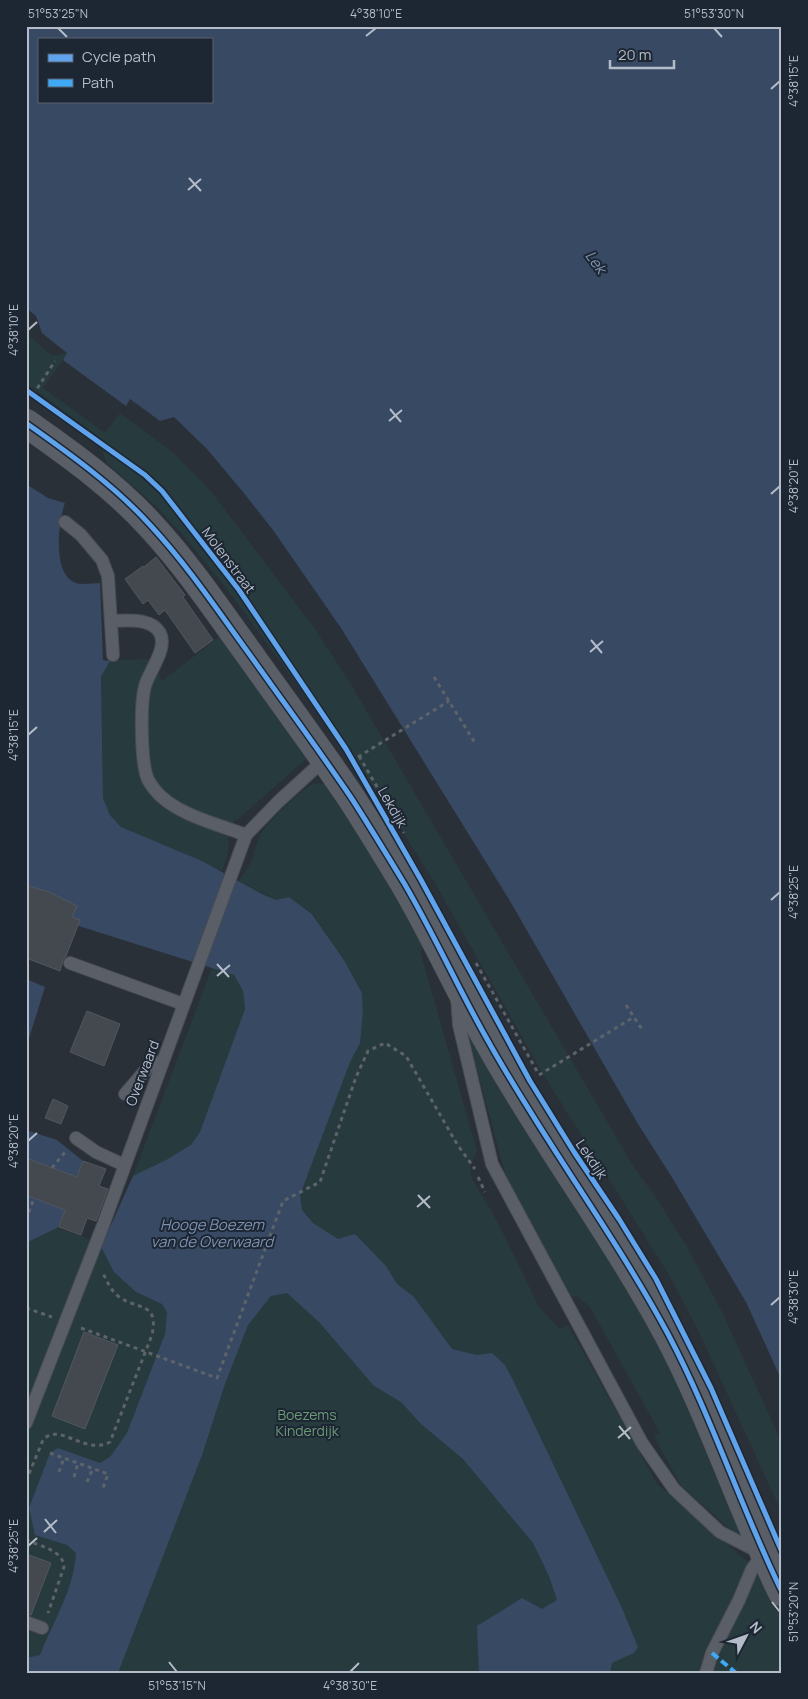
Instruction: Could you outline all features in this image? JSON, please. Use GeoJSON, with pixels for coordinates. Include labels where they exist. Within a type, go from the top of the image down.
{"type":"FeatureCollection","features":[{"type":"Feature","properties":{"kind":"street"},"geometry":{"type":"LineString","coordinates":[[26,423],[117,492],[150,524],[176,554],[220,613],[325,759]]}},
{"type":"Feature","properties":{"kind":"street","name":"Lekdijk"},"geometry":{"type":"LineString","coordinates":[[325,759],[354,802],[404,884],[524,1104],[623,1257],[669,1336],[706,1413],[763,1554],[782,1592]]}},
{"type":"Feature","properties":{"kind":"lane"},"geometry":{"type":"LineString","coordinates":[[65,522],[82,535],[102,560],[108,576],[113,655]]}},
{"type":"Feature","properties":{"kind":"lane"},"geometry":{"type":"LineString","coordinates":[[111,621],[140,621],[153,625],[160,632],[162,640],[160,652],[145,686],[143,698],[143,757],[147,778],[155,790],[168,803],[200,818],[246,834]]}},
{"type":"Feature","properties":{"kind":"lane","name":"Overwaard"},"geometry":{"type":"LineString","coordinates":[[26,1423],[92,1255],[246,834],[325,759]]}},
{"type":"Feature","properties":{"kind":"lane"},"geometry":{"type":"LineString","coordinates":[[70,963],[183,1004]]}},
{"type":"Feature","properties":{"kind":"lane"},"geometry":{"type":"LineString","coordinates":[[456,982],[459,1025],[492,1164],[642,1443],[674,1489],[720,1532],[763,1554],[752,1569],[739,1600],[712,1653],[706,1673]]}},
{"type":"Feature","properties":{"kind":"lane"},"geometry":{"type":"LineString","coordinates":[[125,1094],[150,1064],[163,1061]]}},
{"type":"Feature","properties":{"kind":"lane"},"geometry":{"type":"LineString","coordinates":[[72,1142],[96,1152],[122,1170]]}},
{"type":"Feature","properties":{"kind":"lane"},"geometry":{"type":"LineString","coordinates":[[26,1622],[42,1628]]}},
{"type":"Feature","properties":{"kind":"path"},"geometry":{"type":"LineString","coordinates":[[33,395],[55,361]]}},
{"type":"Feature","properties":{"kind":"path"},"geometry":{"type":"LineString","coordinates":[[26,390],[42,400]]}},
{"type":"Feature","properties":{"kind":"path"},"geometry":{"type":"LineString","coordinates":[[434,677],[475,743]]}},
{"type":"Feature","properties":{"kind":"path"},"geometry":{"type":"LineString","coordinates":[[353,760],[449,701]]}},
{"type":"Feature","properties":{"kind":"path"},"geometry":{"type":"LineString","coordinates":[[626,1005],[642,1032]]}},
{"type":"Feature","properties":{"kind":"path"},"geometry":{"type":"LineString","coordinates":[[539,1076],[634,1017]]}},
{"type":"Feature","properties":{"kind":"path"},"geometry":{"type":"LineString","coordinates":[[26,1308],[216,1378],[283,1202],[320,1182],[356,1077],[368,1051],[385,1043],[406,1056],[457,1144],[476,1170],[492,1164]]}},
{"type":"Feature","properties":{"kind":"path"},"geometry":{"type":"LineString","coordinates":[[52,1168],[72,1142]]}},
{"type":"Feature","properties":{"kind":"path"},"geometry":{"type":"LineString","coordinates":[[26,1220],[34,1198]]}},
{"type":"Feature","properties":{"kind":"path"},"geometry":{"type":"LineString","coordinates":[[26,1481],[43,1440],[48,1435],[55,1433],[94,1446],[102,1446],[110,1442],[146,1352],[155,1322],[153,1315],[147,1310],[119,1297],[113,1292],[92,1255]]}},
{"type":"Feature","properties":{"kind":"path"},"geometry":{"type":"LineString","coordinates":[[50,1452],[108,1474],[103,1488]]}},
{"type":"Feature","properties":{"kind":"path"},"geometry":{"type":"LineString","coordinates":[[59,1472],[64,1458]]}},
{"type":"Feature","properties":{"kind":"path"},"geometry":{"type":"LineString","coordinates":[[74,1477],[78,1463]]}},
{"type":"Feature","properties":{"kind":"path"},"geometry":{"type":"LineString","coordinates":[[87,1482],[93,1468]]}},
{"type":"Feature","properties":{"kind":"path"},"geometry":{"type":"LineString","coordinates":[[26,1540],[59,1554],[64,1561],[64,1567],[42,1628]]}},
{"type":"Feature","properties":{"kind":"green space"},"geometry":{"type":"Polygon","coordinates":[[[26,333],[52,356],[68,353],[43,388],[105,433],[120,413],[171,451],[210,490],[315,629],[349,681],[632,1164],[659,1202],[687,1247],[722,1312],[782,1443],[782,1513],[697,1328],[669,1275],[543,1074],[432,878],[353,755],[311,703],[223,584],[182,534],[157,507],[107,463],[96,435],[26,383],[26,333]]]}},
{"type":"Feature","properties":{"kind":"green space"},"geometry":{"type":"Polygon","coordinates":[[[224,633],[307,758],[237,820],[235,819],[227,840],[229,842],[227,857],[222,871],[121,827],[110,815],[103,798],[101,677],[110,661],[103,660],[153,659],[162,681],[224,633]]]}},
{"type":"Feature","properties":{"kind":"green space","name":"Boezems Kinderdijk"},"geometry":{"type":"Polygon","coordinates":[[[314,783],[325,784],[334,791],[427,945],[420,951],[477,1151],[470,1167],[472,1179],[497,1221],[539,1307],[560,1329],[568,1325],[657,1484],[748,1562],[766,1580],[776,1608],[782,1618],[782,1673],[26,1673],[26,1243],[57,1228],[88,1239],[102,1250],[133,1176],[212,968],[234,975],[243,991],[245,1008],[361,1031],[362,993],[344,960],[313,914],[289,897],[276,900],[239,881],[252,860],[260,835],[265,828],[300,793],[314,783]]]}},
{"type":"Feature","properties":{"kind":"green space"},"geometry":{"type":"Polygon","coordinates":[[[469,1027],[646,1313],[703,1432],[743,1532],[741,1535],[736,1534],[682,1487],[654,1437],[660,1433],[590,1307],[577,1296],[572,1297],[543,1248],[506,1177],[467,1032],[469,1027]]]}},
{"type":"Feature","properties":{"kind":"water","name":"Lek"},"geometry":{"type":"Polygon","coordinates":[[[26,26],[782,26],[782,1381],[746,1302],[638,1124],[510,901],[341,628],[273,530],[207,449],[174,417],[160,421],[130,399],[126,406],[63,360],[67,353],[42,333],[36,316],[26,308],[26,26]]]}},
{"type":"Feature","properties":{"kind":"water","name":"Hooge Boezem van de Overwaard"},"geometry":{"type":"Polygon","coordinates":[[[26,484],[48,498],[65,503],[60,522],[59,547],[63,570],[68,578],[78,584],[100,583],[103,660],[110,661],[101,677],[103,798],[110,815],[121,827],[202,861],[262,894],[276,900],[289,897],[312,914],[344,960],[362,993],[363,1012],[360,1043],[350,1062],[300,1195],[302,1210],[313,1223],[338,1239],[355,1234],[386,1266],[397,1284],[414,1297],[452,1349],[477,1355],[492,1353],[505,1365],[622,1608],[638,1647],[634,1653],[612,1663],[610,1673],[479,1673],[477,1626],[522,1598],[542,1609],[557,1600],[549,1576],[533,1543],[463,1459],[421,1424],[401,1402],[374,1386],[319,1322],[287,1293],[271,1296],[248,1325],[225,1384],[202,1455],[118,1673],[36,1673],[26,1669],[26,1658],[40,1655],[62,1605],[71,1579],[76,1553],[67,1545],[35,1535],[29,1508],[50,1453],[58,1448],[100,1463],[110,1457],[127,1433],[165,1334],[167,1312],[162,1304],[136,1292],[114,1272],[101,1247],[133,1176],[168,1159],[191,1145],[200,1132],[245,1009],[243,991],[234,975],[82,927],[26,907],[26,484]]]}},
{"type":"Feature","properties":{"kind":"water"},"geometry":{"type":"Polygon","coordinates":[[[26,979],[45,987],[26,1048],[26,979]]]}},
{"type":"Feature","properties":{"kind":"water"},"geometry":{"type":"Polygon","coordinates":[[[26,1130],[57,1140],[83,1161],[77,1177],[26,1158],[26,1130]]]}},
{"type":"Feature","properties":{"kind":"water"},"geometry":{"type":"Polygon","coordinates":[[[26,1195],[65,1210],[59,1227],[26,1243],[26,1195]]]}},
{"type":"Feature","properties":{"kind":"building"},"geometry":{"type":"Polygon","coordinates":[[[156,557],[185,595],[183,597],[213,640],[195,653],[165,610],[159,615],[148,600],[143,604],[125,579],[156,557]]]}},
{"type":"Feature","properties":{"kind":"building"},"geometry":{"type":"Polygon","coordinates":[[[26,885],[49,892],[77,906],[72,917],[80,920],[60,971],[26,958],[26,885]]]}},
{"type":"Feature","properties":{"kind":"building"},"geometry":{"type":"Polygon","coordinates":[[[87,1011],[120,1024],[104,1066],[70,1052],[87,1011]]]}},
{"type":"Feature","properties":{"kind":"building"},"geometry":{"type":"Polygon","coordinates":[[[53,1099],[68,1106],[61,1124],[45,1118],[53,1099]]]}},
{"type":"Feature","properties":{"kind":"building"},"geometry":{"type":"Polygon","coordinates":[[[26,1158],[77,1177],[83,1161],[106,1169],[99,1186],[108,1189],[96,1221],[87,1218],[81,1235],[59,1227],[65,1210],[26,1195],[26,1158]]]}},
{"type":"Feature","properties":{"kind":"building"},"geometry":{"type":"Polygon","coordinates":[[[84,1332],[118,1345],[85,1429],[52,1416],[84,1332]]]}},
{"type":"Feature","properties":{"kind":"building"},"geometry":{"type":"Polygon","coordinates":[[[26,1554],[51,1563],[31,1615],[26,1614],[26,1554]]]}},
{"type":"Feature","properties":{"kind":"marked path"},"geometry":{"type":"LineString","coordinates":[[712,1653],[736,1673]]}},
{"type":"Feature","properties":{"kind":"cycle path","name":"Molenstraat"},"geometry":{"type":"LineString","coordinates":[[26,390],[145,475],[162,491],[239,590],[346,749],[421,880],[530,1081],[656,1279],[711,1388],[782,1552]]}},
{"type":"Feature","properties":{"kind":"cycle path"},"geometry":{"type":"LineString","coordinates":[[26,423],[107,484],[137,511],[165,541],[214,605],[352,799],[415,902],[476,1020],[509,1076],[647,1296],[668,1334],[699,1398],[782,1592]]}}]}
